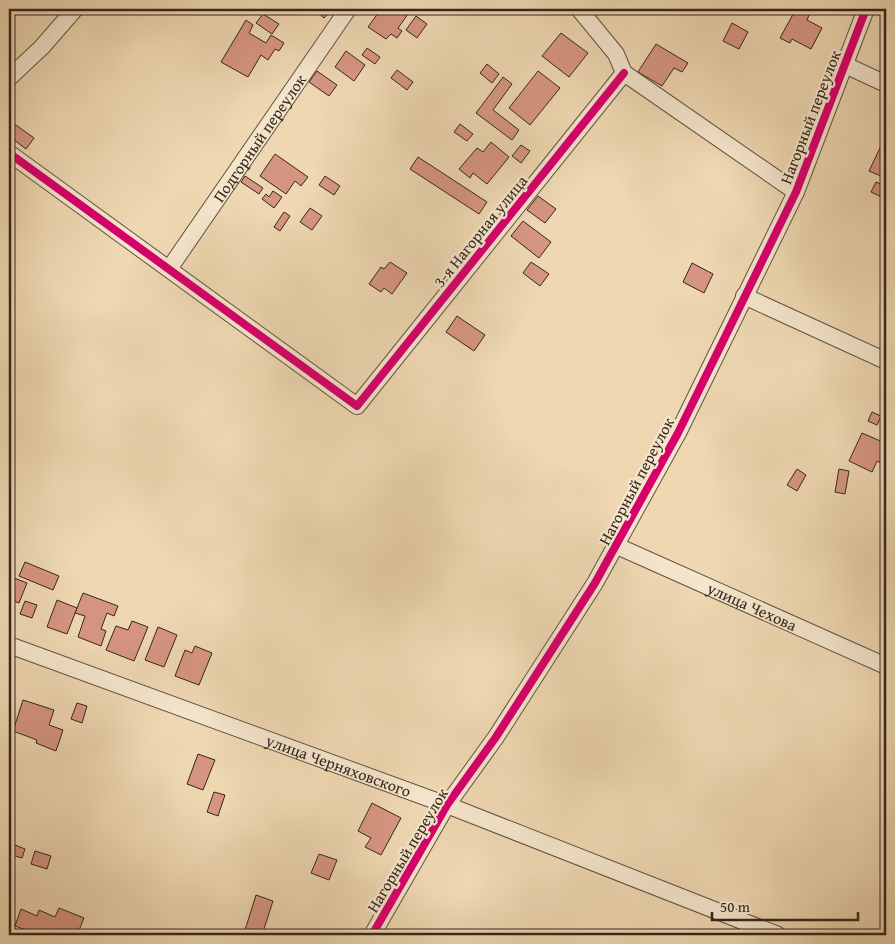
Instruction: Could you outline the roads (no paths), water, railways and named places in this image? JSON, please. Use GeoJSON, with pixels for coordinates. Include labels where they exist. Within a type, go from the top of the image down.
{"type":"FeatureCollection","features":[{"type":"Feature","properties":{"kind":"street"},"geometry":{"type":"LineString","coordinates":[[9,78],[42,47],[75,9]]}},
{"type":"Feature","properties":{"kind":"street","name":"Подгорный переулок"},"geometry":{"type":"LineString","coordinates":[[169,269],[348,9]]}},
{"type":"Feature","properties":{"kind":"street"},"geometry":{"type":"LineString","coordinates":[[579,9],[616,54],[624,74],[796,192]]}},
{"type":"Feature","properties":{"kind":"street","name":"Нагорный переулок"},"geometry":{"type":"LineString","coordinates":[[372,935],[447,806],[548,658],[617,546],[690,410],[796,192],[866,9]]}},
{"type":"Feature","properties":{"kind":"street"},"geometry":{"type":"LineString","coordinates":[[845,65],[886,84]]}},
{"type":"Feature","properties":{"kind":"street","name":"3-я Нагорная улица"},"geometry":{"type":"LineString","coordinates":[[169,269],[357,406],[624,74]]}},
{"type":"Feature","properties":{"kind":"street"},"geometry":{"type":"LineString","coordinates":[[9,153],[169,269]]}},
{"type":"Feature","properties":{"kind":"street"},"geometry":{"type":"LineString","coordinates":[[744,296],[886,361]]}},
{"type":"Feature","properties":{"kind":"street","name":"улица Чехова"},"geometry":{"type":"LineString","coordinates":[[617,546],[886,666]]}},
{"type":"Feature","properties":{"kind":"street","name":"улица Черняховского"},"geometry":{"type":"LineString","coordinates":[[9,645],[447,806],[778,935]]}}]}
